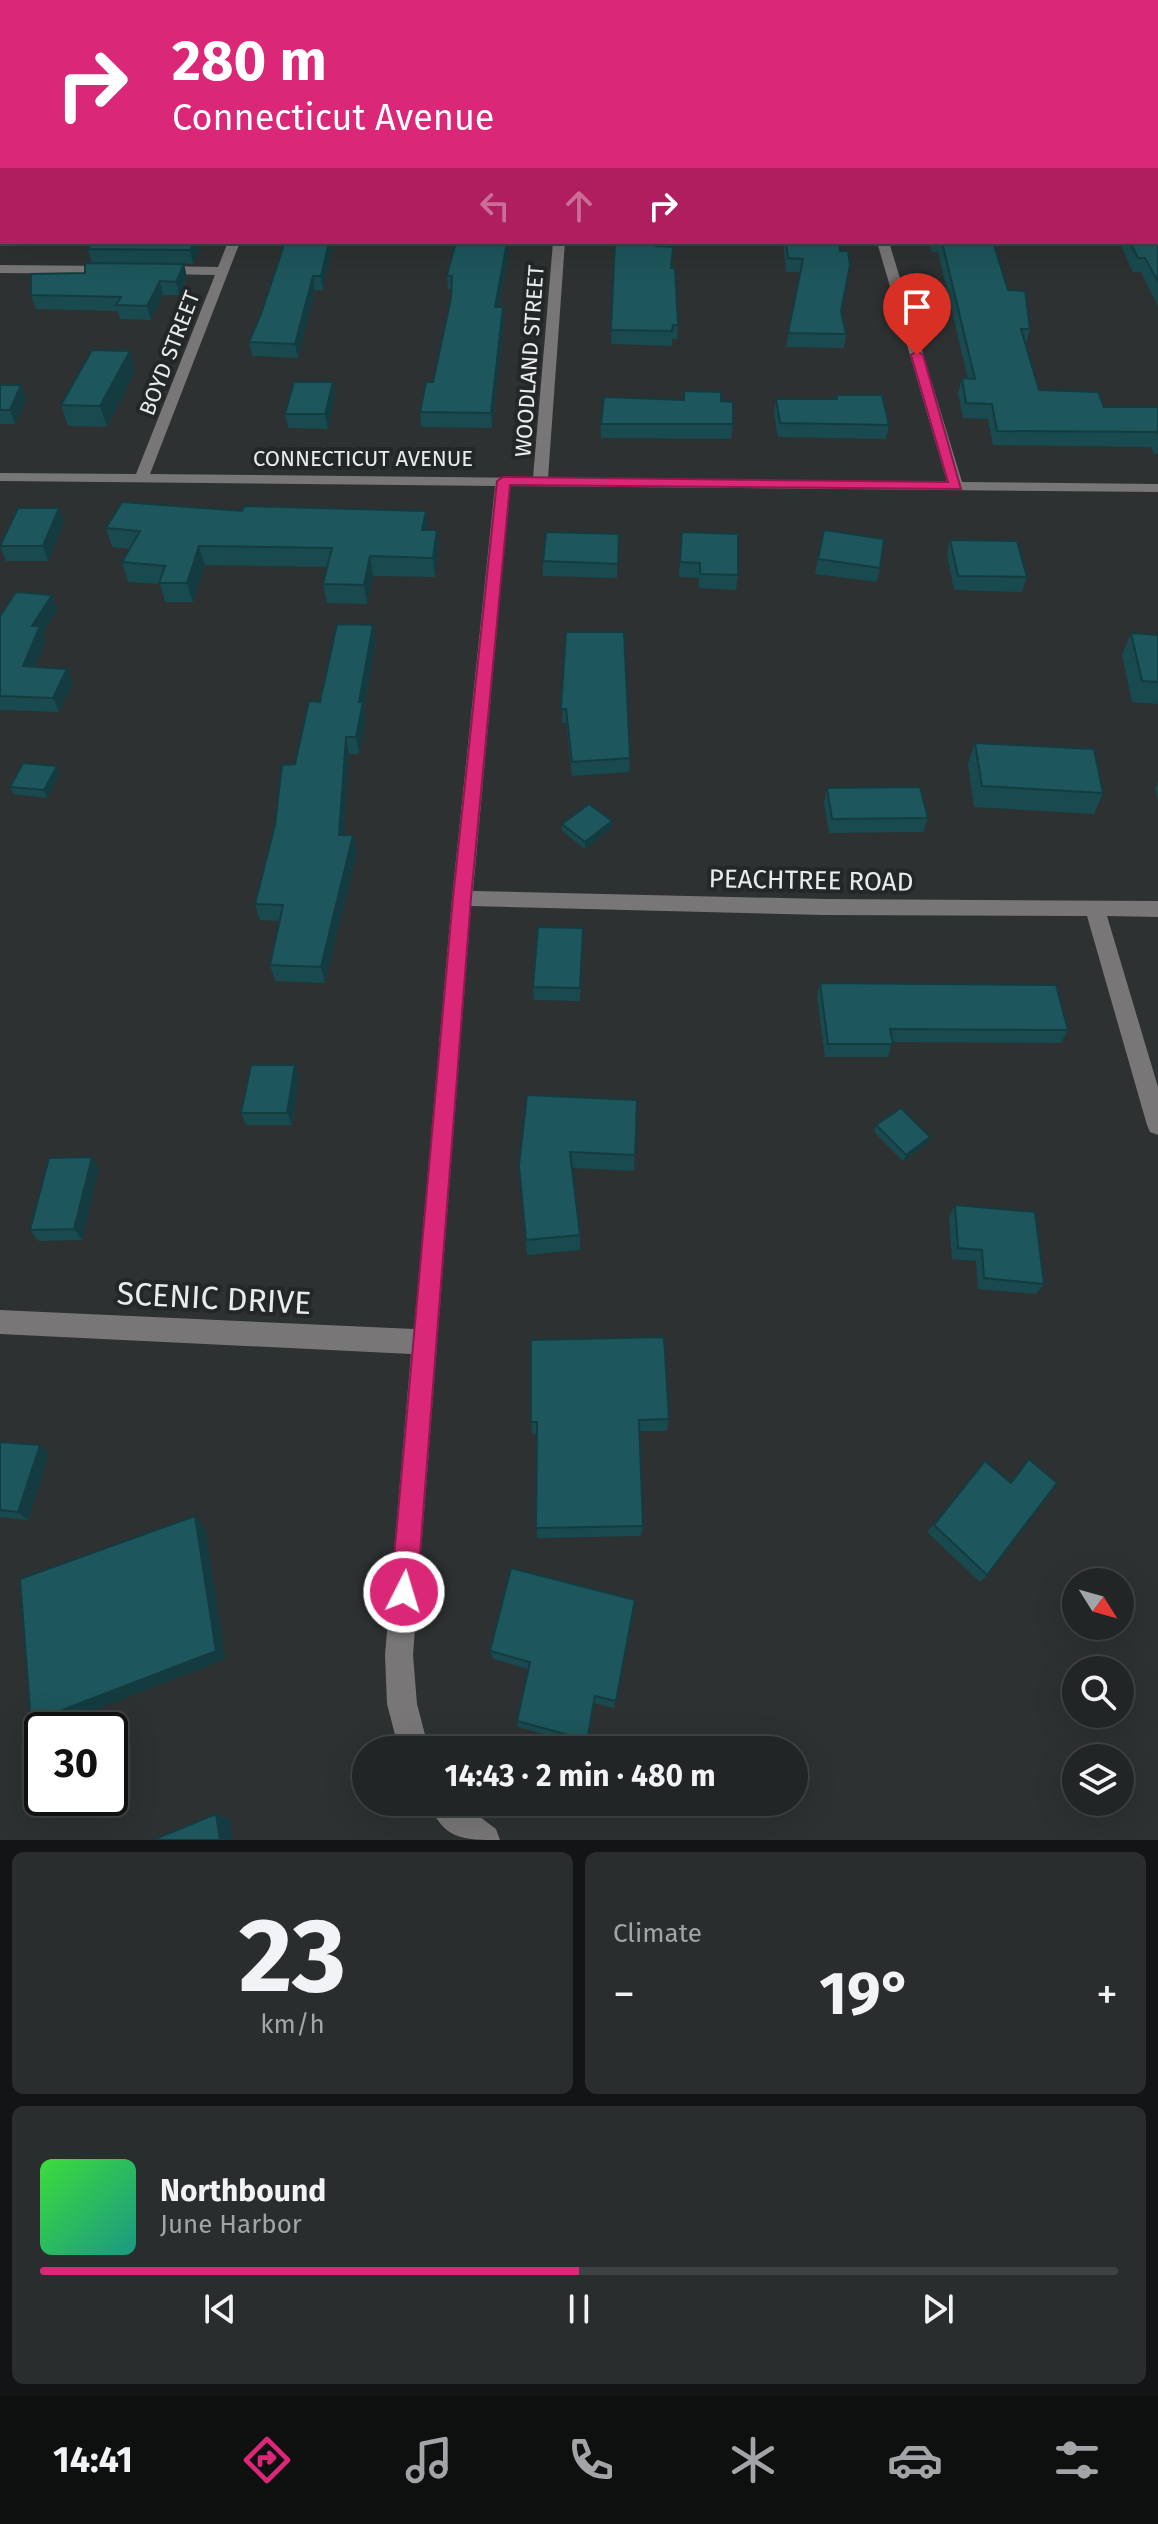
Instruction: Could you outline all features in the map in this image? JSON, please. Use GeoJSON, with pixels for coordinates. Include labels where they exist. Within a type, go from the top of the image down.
{"type":"FeatureCollection","features":[{"type":"Feature","properties":{"kind":"street","name":"BOYD STREET"},"geometry":{"type":"LineString","coordinates":[[141,479],[233,244]]}},
{"type":"Feature","properties":{"kind":"street","name":"WOODLAND STREET"},"geometry":{"type":"LineString","coordinates":[[540,483],[552,299],[559,244]]}},
{"type":"Feature","properties":{"kind":"street"},"geometry":{"type":"LineString","coordinates":[[884,244],[956,486]]}},
{"type":"Feature","properties":{"kind":"street"},"geometry":{"type":"LineString","coordinates":[[0,269],[127,270]]}},
{"type":"Feature","properties":{"kind":"street"},"geometry":{"type":"LineString","coordinates":[[143,270],[223,271]]}},
{"type":"Feature","properties":{"kind":"street","name":"CONNECTICUT AVENUE"},"geometry":{"type":"LineString","coordinates":[[0,477],[1158,488]]}},
{"type":"Feature","properties":{"kind":"street"},"geometry":{"type":"LineString","coordinates":[[410,1736],[402,1704],[399,1655],[462,898],[503,481]]}},
{"type":"Feature","properties":{"kind":"street","name":"PEACHTREE ROAD"},"geometry":{"type":"LineString","coordinates":[[462,898],[1158,909]]}},
{"type":"Feature","properties":{"kind":"street"},"geometry":{"type":"LineString","coordinates":[[1095,909],[1158,1125]]}},
{"type":"Feature","properties":{"kind":"street","name":"SCENIC DRIVE"},"geometry":{"type":"LineString","coordinates":[[0,1322],[424,1342]]}},
{"type":"Feature","properties":{"kind":"street"},"geometry":{"type":"LineString","coordinates":[[453,1816],[485,1840]]}},
{"type":"Feature","properties":{"kind":"building"},"geometry":{"type":"Polygon","coordinates":[[[91,244],[193,244],[190,250],[88,249],[91,244]]]}},
{"type":"Feature","properties":{"kind":"building"},"geometry":{"type":"Polygon","coordinates":[[[284,244],[329,244],[321,276],[313,276],[295,344],[249,342],[284,244]]]}},
{"type":"Feature","properties":{"kind":"building"},"geometry":{"type":"Polygon","coordinates":[[[455,244],[507,244],[495,307],[503,307],[491,413],[420,412],[426,382],[433,382],[451,298],[452,276],[447,275],[455,244]]]}},
{"type":"Feature","properties":{"kind":"building"},"geometry":{"type":"Polygon","coordinates":[[[615,244],[673,247],[671,268],[675,268],[678,325],[673,325],[672,331],[611,330],[615,244]]]}},
{"type":"Feature","properties":{"kind":"building"},"geometry":{"type":"Polygon","coordinates":[[[786,244],[839,244],[840,251],[848,251],[850,265],[841,311],[846,334],[788,333],[803,259],[788,258],[786,244]]]}},
{"type":"Feature","properties":{"kind":"building"},"geometry":{"type":"Polygon","coordinates":[[[942,244],[994,244],[1008,290],[1025,291],[1030,329],[1021,329],[1039,390],[1098,392],[1104,407],[1158,407],[1158,434],[997,431],[992,404],[966,403],[962,378],[975,379],[942,244]]]}},
{"type":"Feature","properties":{"kind":"building"},"geometry":{"type":"Polygon","coordinates":[[[1131,244],[1158,244],[1158,282],[1145,258],[1138,258],[1131,244]]]}},
{"type":"Feature","properties":{"kind":"building"},"geometry":{"type":"Polygon","coordinates":[[[85,263],[184,264],[176,282],[160,281],[147,306],[116,305],[121,297],[31,295],[31,274],[85,273],[85,263]]]}},
{"type":"Feature","properties":{"kind":"building"},"geometry":{"type":"Polygon","coordinates":[[[92,350],[130,351],[100,406],[61,405],[92,350]]]}},
{"type":"Feature","properties":{"kind":"building"},"geometry":{"type":"Polygon","coordinates":[[[294,382],[333,382],[325,414],[285,414],[294,382]]]}},
{"type":"Feature","properties":{"kind":"building"},"geometry":{"type":"Polygon","coordinates":[[[0,385],[21,385],[10,410],[0,410],[0,385]]]}},
{"type":"Feature","properties":{"kind":"building"},"geometry":{"type":"Polygon","coordinates":[[[684,391],[721,392],[721,401],[733,402],[733,424],[601,424],[604,397],[684,400],[684,391]]]}},
{"type":"Feature","properties":{"kind":"building"},"geometry":{"type":"Polygon","coordinates":[[[836,395],[882,395],[889,425],[780,423],[776,399],[837,399],[836,395]]]}},
{"type":"Feature","properties":{"kind":"building"},"geometry":{"type":"Polygon","coordinates":[[[122,502],[242,511],[244,506],[426,511],[422,530],[437,530],[433,558],[370,556],[364,585],[323,584],[332,548],[199,546],[187,583],[159,583],[165,566],[122,562],[140,531],[106,528],[122,502]]]}},
{"type":"Feature","properties":{"kind":"building"},"geometry":{"type":"Polygon","coordinates":[[[18,508],[59,508],[43,546],[0,546],[18,508]]]}},
{"type":"Feature","properties":{"kind":"building"},"geometry":{"type":"Polygon","coordinates":[[[824,530],[884,539],[880,568],[818,559],[824,530]]]}},
{"type":"Feature","properties":{"kind":"building"},"geometry":{"type":"Polygon","coordinates":[[[546,532],[619,534],[618,564],[543,561],[546,532]]]}},
{"type":"Feature","properties":{"kind":"building"},"geometry":{"type":"Polygon","coordinates":[[[682,532],[738,534],[738,575],[700,574],[700,563],[680,562],[682,532]]]}},
{"type":"Feature","properties":{"kind":"building"},"geometry":{"type":"Polygon","coordinates":[[[950,540],[1017,541],[1027,577],[958,576],[950,540]]]}},
{"type":"Feature","properties":{"kind":"building"},"geometry":{"type":"Polygon","coordinates":[[[16,592],[52,595],[32,626],[40,626],[23,666],[67,669],[53,698],[0,696],[0,616],[16,592]]]}},
{"type":"Feature","properties":{"kind":"building"},"geometry":{"type":"Polygon","coordinates":[[[337,624],[373,625],[356,737],[346,737],[339,835],[353,835],[321,967],[270,965],[283,905],[255,904],[275,825],[282,765],[295,764],[309,701],[320,702],[337,624]]]}},
{"type":"Feature","properties":{"kind":"building"},"geometry":{"type":"Polygon","coordinates":[[[566,632],[624,632],[630,758],[572,762],[566,709],[561,709],[566,632]]]}},
{"type":"Feature","properties":{"kind":"building"},"geometry":{"type":"Polygon","coordinates":[[[1131,633],[1158,635],[1158,682],[1142,681],[1131,633]]]}},
{"type":"Feature","properties":{"kind":"building"},"geometry":{"type":"Polygon","coordinates":[[[975,743],[1094,749],[1103,793],[982,786],[975,743]]]}},
{"type":"Feature","properties":{"kind":"building"},"geometry":{"type":"Polygon","coordinates":[[[23,763],[57,766],[44,790],[10,787],[23,763]]]}},
{"type":"Feature","properties":{"kind":"building"},"geometry":{"type":"Polygon","coordinates":[[[920,787],[928,818],[832,819],[827,788],[920,787]]]}},
{"type":"Feature","properties":{"kind":"building"},"geometry":{"type":"Polygon","coordinates":[[[589,804],[612,821],[585,842],[562,824],[589,804]]]}},
{"type":"Feature","properties":{"kind":"building"},"geometry":{"type":"Polygon","coordinates":[[[538,927],[583,928],[580,988],[533,987],[538,927]]]}},
{"type":"Feature","properties":{"kind":"building"},"geometry":{"type":"Polygon","coordinates":[[[820,983],[1056,985],[1068,1030],[890,1029],[893,1044],[828,1044],[820,983]]]}},
{"type":"Feature","properties":{"kind":"building"},"geometry":{"type":"Polygon","coordinates":[[[251,1065],[295,1065],[287,1113],[241,1113],[251,1065]]]}},
{"type":"Feature","properties":{"kind":"building"},"geometry":{"type":"Polygon","coordinates":[[[527,1095],[637,1100],[635,1155],[570,1152],[580,1235],[526,1240],[519,1166],[527,1095]]]}},
{"type":"Feature","properties":{"kind":"building"},"geometry":{"type":"Polygon","coordinates":[[[901,1108],[930,1137],[906,1155],[876,1125],[901,1108]]]}},
{"type":"Feature","properties":{"kind":"building"},"geometry":{"type":"Polygon","coordinates":[[[92,1157],[74,1229],[30,1230],[49,1158],[92,1157]]]}},
{"type":"Feature","properties":{"kind":"building"},"geometry":{"type":"Polygon","coordinates":[[[955,1205],[1035,1212],[1044,1284],[984,1278],[982,1250],[958,1248],[955,1205]]]}},
{"type":"Feature","properties":{"kind":"building"},"geometry":{"type":"Polygon","coordinates":[[[664,1337],[669,1419],[639,1420],[643,1526],[536,1528],[537,1422],[531,1422],[531,1340],[664,1337]]]}},
{"type":"Feature","properties":{"kind":"building"},"geometry":{"type":"Polygon","coordinates":[[[0,1442],[40,1445],[18,1512],[0,1510],[0,1442]]]}},
{"type":"Feature","properties":{"kind":"building"},"geometry":{"type":"Polygon","coordinates":[[[1029,1459],[1057,1483],[987,1575],[934,1525],[985,1461],[1011,1483],[1029,1459]]]}},
{"type":"Feature","properties":{"kind":"building"},"geometry":{"type":"Polygon","coordinates":[[[195,1516],[216,1651],[57,1712],[30,1712],[20,1579],[195,1516]]]}},
{"type":"Feature","properties":{"kind":"building"},"geometry":{"type":"Polygon","coordinates":[[[511,1568],[635,1600],[616,1701],[595,1696],[588,1736],[572,1736],[517,1721],[530,1662],[490,1651],[511,1568]]]}},
{"type":"Feature","properties":{"kind":"building"},"geometry":{"type":"Polygon","coordinates":[[[216,1814],[220,1840],[153,1840],[216,1814]]]}},
{"type":"Feature","properties":{"kind":"route"},"geometry":{"type":"LineString","coordinates":[[404,1592],[462,898],[503,481],[956,486],[917,355]]}}]}
